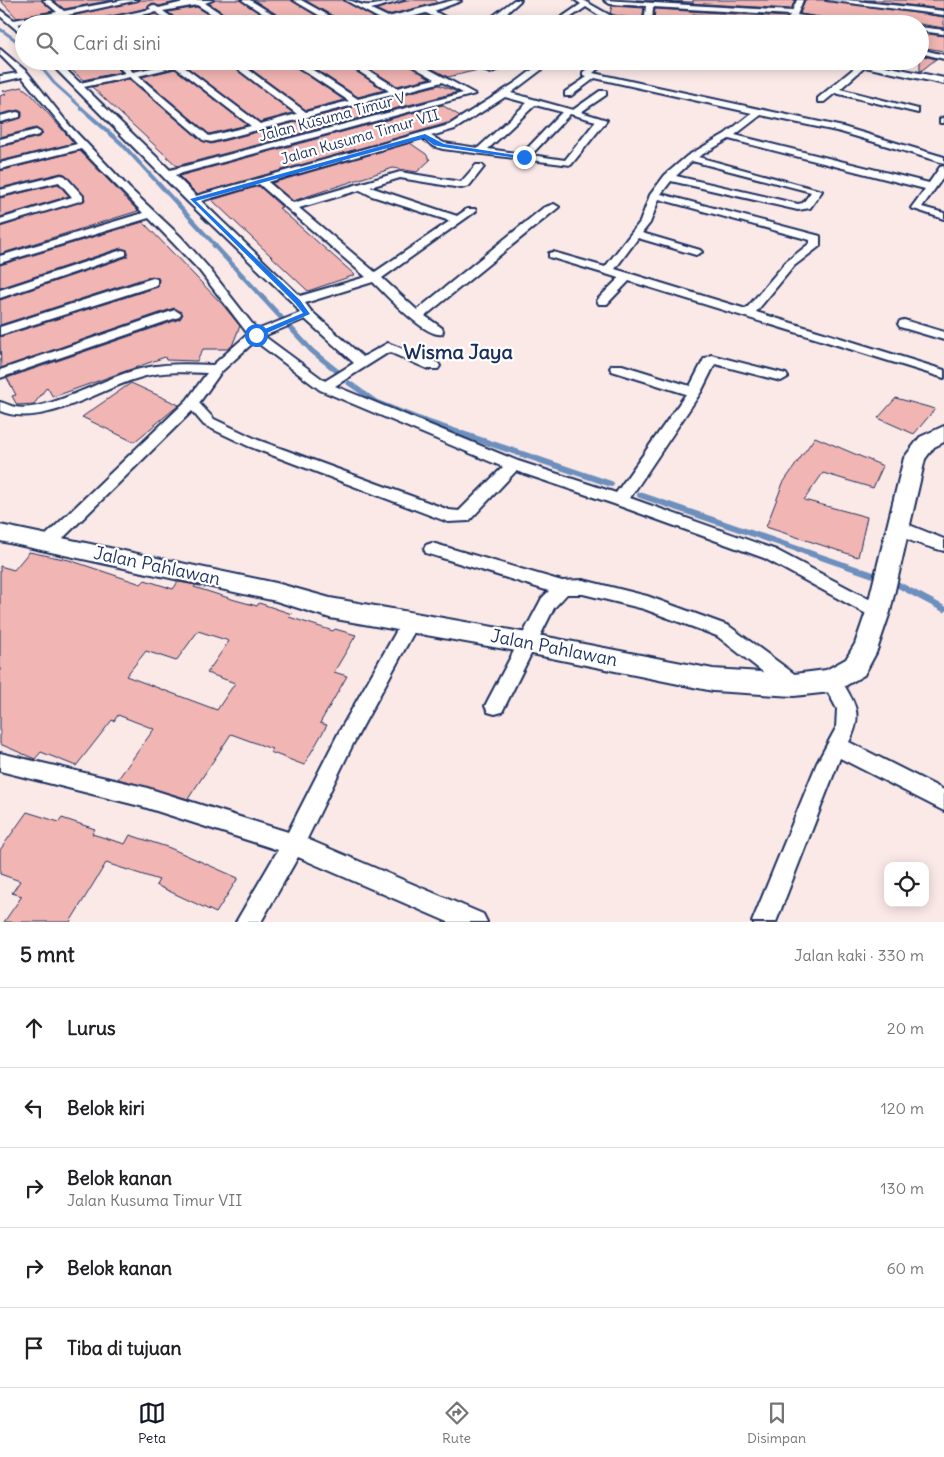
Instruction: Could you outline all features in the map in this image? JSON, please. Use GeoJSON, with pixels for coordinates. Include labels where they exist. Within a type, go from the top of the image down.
{"type":"FeatureCollection","features":[{"type":"Feature","properties":{"kind":"street"},"geometry":{"type":"LineString","coordinates":[[46,0],[63,14]]}},
{"type":"Feature","properties":{"kind":"street"},"geometry":{"type":"LineString","coordinates":[[97,0],[114,15]]}},
{"type":"Feature","properties":{"kind":"street"},"geometry":{"type":"LineString","coordinates":[[57,15],[135,0]]}},
{"type":"Feature","properties":{"kind":"street"},"geometry":{"type":"LineString","coordinates":[[144,0],[164,15]]}},
{"type":"Feature","properties":{"kind":"street"},"geometry":{"type":"LineString","coordinates":[[133,15],[210,0]]}},
{"type":"Feature","properties":{"kind":"street"},"geometry":{"type":"LineString","coordinates":[[245,0],[270,15]]}},
{"type":"Feature","properties":{"kind":"street"},"geometry":{"type":"LineString","coordinates":[[296,0],[324,15]]}},
{"type":"Feature","properties":{"kind":"street"},"geometry":{"type":"LineString","coordinates":[[348,0],[377,15]]}},
{"type":"Feature","properties":{"kind":"street"},"geometry":{"type":"LineString","coordinates":[[364,8],[401,0]]}},
{"type":"Feature","properties":{"kind":"street"},"geometry":{"type":"LineString","coordinates":[[500,15],[518,0]]}},
{"type":"Feature","properties":{"kind":"street"},"geometry":{"type":"LineString","coordinates":[[607,0],[610,2],[650,5],[687,4],[696,8],[734,10],[770,15]]}},
{"type":"Feature","properties":{"kind":"street"},"geometry":{"type":"LineString","coordinates":[[793,15],[800,0]]}},
{"type":"Feature","properties":{"kind":"street"},"geometry":{"type":"LineString","coordinates":[[828,0],[944,13]]}},
{"type":"Feature","properties":{"kind":"street"},"geometry":{"type":"LineString","coordinates":[[197,1],[219,15]]}},
{"type":"Feature","properties":{"kind":"street"},"geometry":{"type":"LineString","coordinates":[[414,15],[458,1]]}},
{"type":"Feature","properties":{"kind":"street"},"geometry":{"type":"LineString","coordinates":[[566,15],[582,1],[605,15]]}},
{"type":"Feature","properties":{"kind":"street"},"geometry":{"type":"LineString","coordinates":[[852,15],[856,3]]}},
{"type":"Feature","properties":{"kind":"street"},"geometry":{"type":"LineString","coordinates":[[649,15],[650,5]]}},
{"type":"Feature","properties":{"kind":"street"},"geometry":{"type":"LineString","coordinates":[[696,8],[696,15]]}},
{"type":"Feature","properties":{"kind":"street"},"geometry":{"type":"LineString","coordinates":[[734,10],[735,15]]}},
{"type":"Feature","properties":{"kind":"street"},"geometry":{"type":"LineString","coordinates":[[910,15],[911,10]]}},
{"type":"Feature","properties":{"kind":"street"},"geometry":{"type":"LineString","coordinates":[[427,11],[436,15]]}},
{"type":"Feature","properties":{"kind":"street"},"geometry":{"type":"LineString","coordinates":[[0,12],[15,26]]}},
{"type":"Feature","properties":{"kind":"street"},"geometry":{"type":"LineString","coordinates":[[929,30],[944,32]]}},
{"type":"Feature","properties":{"kind":"street"},"geometry":{"type":"LineString","coordinates":[[0,51],[15,65]]}},
{"type":"Feature","properties":{"kind":"street"},"geometry":{"type":"LineString","coordinates":[[929,54],[944,56]]}},
{"type":"Feature","properties":{"kind":"street"},"geometry":{"type":"LineString","coordinates":[[20,70],[124,190],[151,214],[203,268],[256,335],[325,387],[513,464],[770,554],[878,612]]}},
{"type":"Feature","properties":{"kind":"street"},"geometry":{"type":"LineString","coordinates":[[61,70],[298,302],[302,316],[361,362]]}},
{"type":"Feature","properties":{"kind":"street"},"geometry":{"type":"LineString","coordinates":[[126,70],[151,89],[206,138],[215,138],[440,80]]}},
{"type":"Feature","properties":{"kind":"street"},"geometry":{"type":"LineString","coordinates":[[78,86],[149,70]]}},
{"type":"Feature","properties":{"kind":"street"},"geometry":{"type":"LineString","coordinates":[[184,70],[257,126]]}},
{"type":"Feature","properties":{"kind":"street"},"geometry":{"type":"LineString","coordinates":[[243,70],[303,114]]}},
{"type":"Feature","properties":{"kind":"street"},"geometry":{"type":"LineString","coordinates":[[307,70],[357,102]]}},
{"type":"Feature","properties":{"kind":"street"},"geometry":{"type":"LineString","coordinates":[[362,70],[397,92]]}},
{"type":"Feature","properties":{"kind":"street"},"geometry":{"type":"LineString","coordinates":[[422,70],[440,80]]}},
{"type":"Feature","properties":{"kind":"street","name":"Jalan Kusuma Timur VII"},"geometry":{"type":"LineString","coordinates":[[192,200],[425,136],[460,123],[536,70]]}},
{"type":"Feature","properties":{"kind":"street"},"geometry":{"type":"LineString","coordinates":[[589,70],[585,73],[592,77],[843,130],[944,160]]}},
{"type":"Feature","properties":{"kind":"street"},"geometry":{"type":"LineString","coordinates":[[821,100],[857,70]]}},
{"type":"Feature","properties":{"kind":"street"},"geometry":{"type":"LineString","coordinates":[[888,70],[943,79]]}},
{"type":"Feature","properties":{"kind":"street"},"geometry":{"type":"LineString","coordinates":[[0,79],[24,74]]}},
{"type":"Feature","properties":{"kind":"street"},"geometry":{"type":"LineString","coordinates":[[568,94],[592,77]]}},
{"type":"Feature","properties":{"kind":"street","name":"Jalan Kusuma Timur V"},"geometry":{"type":"LineString","coordinates":[[167,174],[471,94],[440,80]]}},
{"type":"Feature","properties":{"kind":"street"},"geometry":{"type":"LineString","coordinates":[[834,90],[914,111]]}},
{"type":"Feature","properties":{"kind":"street"},"geometry":{"type":"LineString","coordinates":[[425,136],[436,144],[443,146],[568,164],[602,120],[503,94]]}},
{"type":"Feature","properties":{"kind":"street"},"geometry":{"type":"LineString","coordinates":[[524,157],[572,111],[603,94]]}},
{"type":"Feature","properties":{"kind":"street"},"geometry":{"type":"LineString","coordinates":[[480,151],[532,102]]}},
{"type":"Feature","properties":{"kind":"street"},"geometry":{"type":"LineString","coordinates":[[608,271],[645,223],[655,195],[670,177],[690,158],[728,136],[758,113]]}},
{"type":"Feature","properties":{"kind":"street"},"geometry":{"type":"LineString","coordinates":[[0,119],[17,115]]}},
{"type":"Feature","properties":{"kind":"street"},"geometry":{"type":"LineString","coordinates":[[0,142],[36,133]]}},
{"type":"Feature","properties":{"kind":"street"},"geometry":{"type":"LineString","coordinates":[[728,136],[931,187]]}},
{"type":"Feature","properties":{"kind":"street"},"geometry":{"type":"LineString","coordinates":[[0,166],[84,145]]}},
{"type":"Feature","properties":{"kind":"street"},"geometry":{"type":"LineString","coordinates":[[670,177],[798,207],[806,206],[817,191],[690,158]]}},
{"type":"Feature","properties":{"kind":"street"},"geometry":{"type":"LineString","coordinates":[[290,207],[405,174],[461,185],[466,184],[479,167]]}},
{"type":"Feature","properties":{"kind":"street"},"geometry":{"type":"LineString","coordinates":[[944,169],[916,208],[944,216]]}},
{"type":"Feature","properties":{"kind":"street"},"geometry":{"type":"LineString","coordinates":[[0,193],[60,178],[79,198],[0,222]]}},
{"type":"Feature","properties":{"kind":"street"},"geometry":{"type":"LineString","coordinates":[[260,181],[437,331]]}},
{"type":"Feature","properties":{"kind":"street"},"geometry":{"type":"LineString","coordinates":[[361,186],[376,194],[458,220]]}},
{"type":"Feature","properties":{"kind":"street"},"geometry":{"type":"LineString","coordinates":[[655,195],[816,238],[816,244],[790,264],[750,313]]}},
{"type":"Feature","properties":{"kind":"street"},"geometry":{"type":"LineString","coordinates":[[418,316],[490,259],[547,210],[554,207]]}},
{"type":"Feature","properties":{"kind":"street"},"geometry":{"type":"LineString","coordinates":[[298,302],[375,278],[471,211]]}},
{"type":"Feature","properties":{"kind":"street"},"geometry":{"type":"LineString","coordinates":[[0,260],[151,214]]}},
{"type":"Feature","properties":{"kind":"street"},"geometry":{"type":"LineString","coordinates":[[635,234],[696,252]]}},
{"type":"Feature","properties":{"kind":"street"},"geometry":{"type":"LineString","coordinates":[[0,294],[122,253]]}},
{"type":"Feature","properties":{"kind":"street"},"geometry":{"type":"LineString","coordinates":[[553,255],[750,313],[944,374]]}},
{"type":"Feature","properties":{"kind":"street"},"geometry":{"type":"LineString","coordinates":[[603,301],[628,277]]}},
{"type":"Feature","properties":{"kind":"street"},"geometry":{"type":"LineString","coordinates":[[0,331],[152,282]]}},
{"type":"Feature","properties":{"kind":"street"},"geometry":{"type":"LineString","coordinates":[[0,374],[175,314]]}},
{"type":"Feature","properties":{"kind":"street"},"geometry":{"type":"LineString","coordinates":[[48,542],[192,403],[216,369],[256,335],[302,316]]}},
{"type":"Feature","properties":{"kind":"street"},"geometry":{"type":"LineString","coordinates":[[904,324],[944,336]]}},
{"type":"Feature","properties":{"kind":"street"},"geometry":{"type":"LineString","coordinates":[[325,387],[361,362],[388,347],[433,366]]}},
{"type":"Feature","properties":{"kind":"street"},"geometry":{"type":"LineString","coordinates":[[620,500],[694,392],[711,359],[781,377]]}},
{"type":"Feature","properties":{"kind":"street"},"geometry":{"type":"LineString","coordinates":[[617,368],[694,392]]}},
{"type":"Feature","properties":{"kind":"street"},"geometry":{"type":"LineString","coordinates":[[0,406],[6,411],[37,411],[136,374],[166,369],[216,369]]}},
{"type":"Feature","properties":{"kind":"street"},"geometry":{"type":"LineString","coordinates":[[192,403],[208,422],[253,443],[448,516],[463,517],[513,464]]}},
{"type":"Feature","properties":{"kind":"street","name":"Jalan Pahlawan"},"geometry":{"type":"LineString","coordinates":[[0,533],[276,592],[330,608],[527,642],[713,680],[794,685],[831,681],[854,667],[867,646],[878,612],[897,526],[915,458],[927,442],[944,433]]}},
{"type":"Feature","properties":{"kind":"street"},"geometry":{"type":"LineString","coordinates":[[897,526],[916,536],[944,546]]}},
{"type":"Feature","properties":{"kind":"street"},"geometry":{"type":"LineString","coordinates":[[432,549],[562,588],[583,587],[647,603],[723,631],[794,685]]}},
{"type":"Feature","properties":{"kind":"street"},"geometry":{"type":"LineString","coordinates":[[495,706],[548,603],[562,588]]}},
{"type":"Feature","properties":{"kind":"street"},"geometry":{"type":"LineString","coordinates":[[248,922],[293,844],[346,738],[411,621]]}},
{"type":"Feature","properties":{"kind":"street"},"geometry":{"type":"LineString","coordinates":[[764,922],[826,763],[837,746],[848,719],[847,708],[831,681]]}},
{"type":"Feature","properties":{"kind":"street"},"geometry":{"type":"LineString","coordinates":[[837,746],[944,801]]}},
{"type":"Feature","properties":{"kind":"street"},"geometry":{"type":"LineString","coordinates":[[2,767],[144,797],[293,844],[475,922]]}},
{"type":"Feature","properties":{"kind":"building"},"geometry":{"type":"Polygon","coordinates":[[[0,0],[41,0],[53,11],[32,15],[15,16],[0,0]]]}},
{"type":"Feature","properties":{"kind":"building"},"geometry":{"type":"Polygon","coordinates":[[[53,0],[114,0],[64,9],[53,0]]]}},
{"type":"Feature","properties":{"kind":"building"},"geometry":{"type":"Polygon","coordinates":[[[140,0],[184,0],[159,6],[152,3],[148,8],[118,15],[76,15],[140,0]]]}},
{"type":"Feature","properties":{"kind":"building"},"geometry":{"type":"Polygon","coordinates":[[[215,0],[240,0],[262,15],[226,15],[209,3],[215,0]]]}},
{"type":"Feature","properties":{"kind":"building"},"geometry":{"type":"Polygon","coordinates":[[[254,0],[291,0],[315,15],[277,15],[254,0]]]}},
{"type":"Feature","properties":{"kind":"building"},"geometry":{"type":"Polygon","coordinates":[[[305,0],[343,0],[370,15],[331,15],[305,0]]]}},
{"type":"Feature","properties":{"kind":"building"},"geometry":{"type":"Polygon","coordinates":[[[406,0],[436,0],[436,3],[388,15],[376,9],[406,0]]]}},
{"type":"Feature","properties":{"kind":"building"},"geometry":{"type":"Polygon","coordinates":[[[636,0],[693,2],[693,0],[795,0],[791,9],[636,0]]]}},
{"type":"Feature","properties":{"kind":"building"},"geometry":{"type":"Polygon","coordinates":[[[805,0],[824,0],[944,17],[944,28],[929,26],[929,15],[800,14],[805,0]]]}},
{"type":"Feature","properties":{"kind":"building"},"geometry":{"type":"Polygon","coordinates":[[[864,0],[944,0],[944,9],[864,0]]]}},
{"type":"Feature","properties":{"kind":"building"},"geometry":{"type":"Polygon","coordinates":[[[612,6],[644,8],[643,15],[614,15],[610,13],[612,6]]]}},
{"type":"Feature","properties":{"kind":"building"},"geometry":{"type":"Polygon","coordinates":[[[197,7],[210,15],[172,15],[168,12],[197,7]]]}},
{"type":"Feature","properties":{"kind":"building"},"geometry":{"type":"Polygon","coordinates":[[[655,9],[754,15],[693,14],[654,15],[655,9]]]}},
{"type":"Feature","properties":{"kind":"building"},"geometry":{"type":"Polygon","coordinates":[[[929,34],[944,36],[944,51],[929,48],[929,34]]]}},
{"type":"Feature","properties":{"kind":"building"},"geometry":{"type":"Polygon","coordinates":[[[929,57],[936,59],[929,65],[929,57]]]}},
{"type":"Feature","properties":{"kind":"building"},"geometry":{"type":"Polygon","coordinates":[[[71,70],[119,70],[121,72],[83,80],[71,70]]]}},
{"type":"Feature","properties":{"kind":"building"},"geometry":{"type":"Polygon","coordinates":[[[176,70],[247,125],[209,134],[142,77],[176,70]]]}},
{"type":"Feature","properties":{"kind":"building"},"geometry":{"type":"Polygon","coordinates":[[[191,70],[237,70],[293,113],[260,122],[191,70]]]}},
{"type":"Feature","properties":{"kind":"building"},"geometry":{"type":"Polygon","coordinates":[[[252,70],[300,70],[344,100],[306,110],[252,70]]]}},
{"type":"Feature","properties":{"kind":"building"},"geometry":{"type":"Polygon","coordinates":[[[317,70],[354,70],[384,90],[358,97],[317,70]]]}},
{"type":"Feature","properties":{"kind":"building"},"geometry":{"type":"Polygon","coordinates":[[[371,70],[416,70],[430,78],[397,86],[371,70]]]}},
{"type":"Feature","properties":{"kind":"building"},"geometry":{"type":"Polygon","coordinates":[[[435,70],[478,70],[448,77],[435,70]]]}},
{"type":"Feature","properties":{"kind":"building"},"geometry":{"type":"Polygon","coordinates":[[[129,79],[202,141],[211,144],[439,85],[458,92],[177,166],[92,87],[129,79]]]}},
{"type":"Feature","properties":{"kind":"building"},"geometry":{"type":"Polygon","coordinates":[[[22,87],[30,93],[74,143],[0,161],[0,147],[39,137],[43,133],[36,128],[0,137],[0,124],[22,117],[22,112],[18,110],[0,114],[0,96],[6,94],[3,91],[22,87]]]}},
{"type":"Feature","properties":{"kind":"building"},"geometry":{"type":"Polygon","coordinates":[[[442,105],[460,116],[451,122],[197,194],[179,176],[442,105]]]}},
{"type":"Feature","properties":{"kind":"building"},"geometry":{"type":"Polygon","coordinates":[[[410,143],[426,154],[430,160],[417,172],[393,168],[293,201],[272,183],[410,143]]]}},
{"type":"Feature","properties":{"kind":"building"},"geometry":{"type":"Polygon","coordinates":[[[80,151],[138,211],[0,254],[0,227],[85,200],[84,195],[65,174],[61,173],[0,188],[0,171],[80,151]]]}},
{"type":"Feature","properties":{"kind":"building"},"geometry":{"type":"Polygon","coordinates":[[[58,184],[69,196],[0,217],[0,198],[58,184]]]}},
{"type":"Feature","properties":{"kind":"building"},"geometry":{"type":"Polygon","coordinates":[[[259,186],[282,207],[279,208],[355,275],[308,291],[212,200],[259,186]]]}},
{"type":"Feature","properties":{"kind":"building"},"geometry":{"type":"Polygon","coordinates":[[[143,222],[223,305],[240,326],[232,346],[228,349],[203,349],[197,361],[166,360],[165,357],[53,397],[47,387],[34,404],[17,405],[12,396],[16,395],[7,378],[180,319],[183,314],[174,308],[1,368],[0,337],[158,287],[159,279],[152,276],[0,325],[0,300],[127,257],[128,251],[121,248],[0,288],[0,265],[143,222]]]}},
{"type":"Feature","properties":{"kind":"building"},"geometry":{"type":"Polygon","coordinates":[[[131,383],[179,405],[134,442],[82,417],[131,383]]]}},
{"type":"Feature","properties":{"kind":"building"},"geometry":{"type":"Polygon","coordinates":[[[896,398],[935,409],[914,434],[878,418],[896,398]]]}},
{"type":"Feature","properties":{"kind":"building"},"geometry":{"type":"Polygon","coordinates":[[[815,437],[883,466],[873,488],[823,473],[804,500],[867,517],[858,557],[766,527],[783,483],[815,437]]]}},
{"type":"Feature","properties":{"kind":"building"},"geometry":{"type":"Polygon","coordinates":[[[29,552],[69,560],[141,584],[145,580],[173,589],[178,582],[196,585],[194,587],[235,600],[257,606],[259,603],[292,614],[289,617],[333,631],[335,629],[356,635],[334,672],[347,676],[320,723],[327,725],[304,765],[270,752],[272,749],[231,734],[188,799],[118,779],[154,729],[118,715],[76,766],[41,752],[35,759],[0,744],[0,566],[14,570],[29,552]],[[198,631],[176,661],[146,651],[126,676],[217,710],[235,683],[207,673],[229,641],[198,631]]]}},
{"type":"Feature","properties":{"kind":"building"},"geometry":{"type":"Polygon","coordinates":[[[27,812],[59,822],[62,818],[95,829],[92,834],[125,844],[130,835],[170,848],[238,878],[216,913],[156,885],[159,880],[106,863],[70,922],[4,922],[22,896],[12,893],[20,881],[0,874],[0,850],[27,812]]]}},
{"type":"Feature","properties":{"kind":"waterway"},"geometry":{"type":"LineString","coordinates":[[0,29],[15,40]]}},
{"type":"Feature","properties":{"kind":"waterway"},"geometry":{"type":"LineString","coordinates":[[43,70],[54,83],[83,109]]}},
{"type":"Feature","properties":{"kind":"waterway"},"geometry":{"type":"LineString","coordinates":[[81,108],[121,143],[216,246]]}},
{"type":"Feature","properties":{"kind":"waterway"},"geometry":{"type":"LineString","coordinates":[[214,245],[312,351],[338,372]]}},
{"type":"Feature","properties":{"kind":"waterway"},"geometry":{"type":"LineString","coordinates":[[349,383],[376,402],[422,420]]}},
{"type":"Feature","properties":{"kind":"waterway"},"geometry":{"type":"LineString","coordinates":[[418,419],[611,484]]}},
{"type":"Feature","properties":{"kind":"waterway"},"geometry":{"type":"LineString","coordinates":[[640,495],[882,578]]}},
{"type":"Feature","properties":{"kind":"waterway"},"geometry":{"type":"LineString","coordinates":[[891,581],[944,609]]}},
{"type":"Feature","properties":{"kind":"district","name":"Wisma Jaya"},"geometry":{"type":"Point","coordinates":[458,352]}},
{"type":"Feature","properties":{"kind":"route"},"geometry":{"type":"LineString","coordinates":[[256,335],[307,314],[298,302],[192,200],[321,163],[425,136],[436,144],[443,146],[524,157]]}}]}
